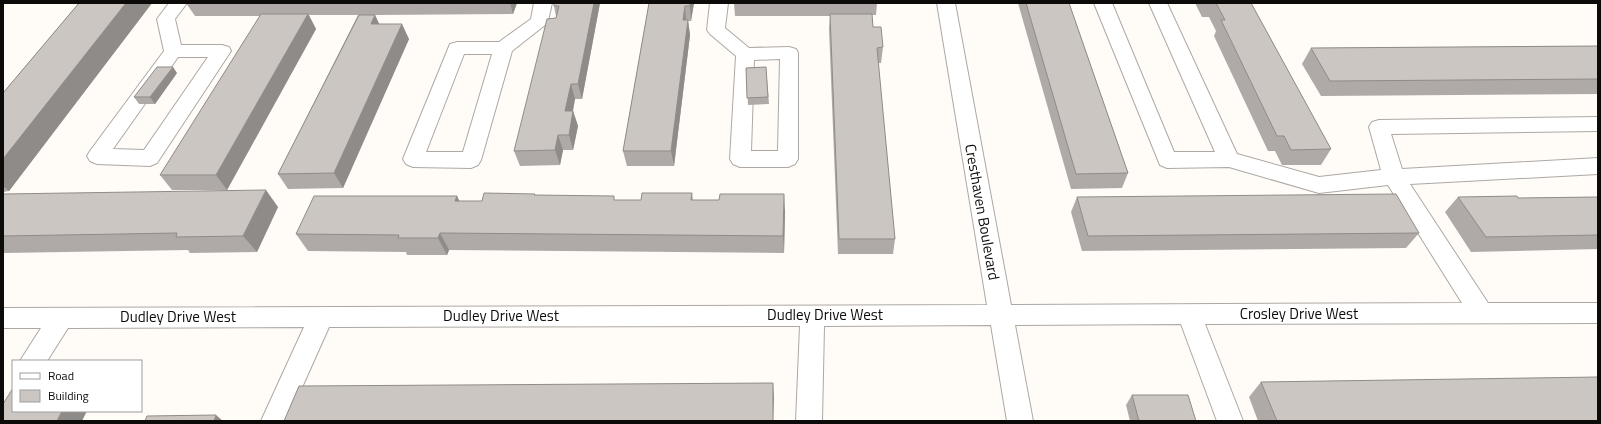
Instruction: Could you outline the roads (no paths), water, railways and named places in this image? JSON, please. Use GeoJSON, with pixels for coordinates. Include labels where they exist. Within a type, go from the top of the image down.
{"type":"FeatureCollection","features":[{"type":"Feature","properties":{"kind":"street"},"geometry":{"type":"LineString","coordinates":[[173,51],[222,51],[150,158],[97,156],[173,51],[166,19],[178,3]]}},
{"type":"Feature","properties":{"kind":"street"},"geometry":{"type":"LineString","coordinates":[[503,48],[471,160],[413,159],[457,48],[503,48],[539,21],[543,3]]}},
{"type":"Feature","properties":{"kind":"street"},"geometry":{"type":"LineString","coordinates":[[719,3],[716,30],[745,54],[789,53],[788,159],[740,159],[745,54]]}},
{"type":"Feature","properties":{"kind":"street","name":"Cresthaven Boulevard"},"geometry":{"type":"LineString","coordinates":[[946,3],[1000,316],[1020,421]]}},
{"type":"Feature","properties":{"kind":"street"},"geometry":{"type":"LineString","coordinates":[[1103,3],[1167,160],[1229,159],[1319,185],[1394,177],[1598,166]]}},
{"type":"Feature","properties":{"kind":"street"},"geometry":{"type":"LineString","coordinates":[[1158,3],[1229,159]]}},
{"type":"Feature","properties":{"kind":"street"},"geometry":{"type":"LineString","coordinates":[[1482,314],[1394,177],[1379,127],[1598,124]]}},
{"type":"Feature","properties":{"kind":"street","name":"Crosley Drive West"},"geometry":{"type":"LineString","coordinates":[[1000,316],[1598,313]]}},
{"type":"Feature","properties":{"kind":"street"},"geometry":{"type":"LineString","coordinates":[[1189,314],[1230,421]]}},
{"type":"Feature","properties":{"kind":"street"},"geometry":{"type":"LineString","coordinates":[[810,421],[810,357],[813,315]]}},
{"type":"Feature","properties":{"kind":"street","name":"Dudley Drive West"},"geometry":{"type":"LineString","coordinates":[[3,318],[813,315],[1000,316]]}},
{"type":"Feature","properties":{"kind":"street"},"geometry":{"type":"LineString","coordinates":[[274,421],[321,317]]}},
{"type":"Feature","properties":{"kind":"street"},"geometry":{"type":"LineString","coordinates":[[34,360],[61,318]]}}]}
